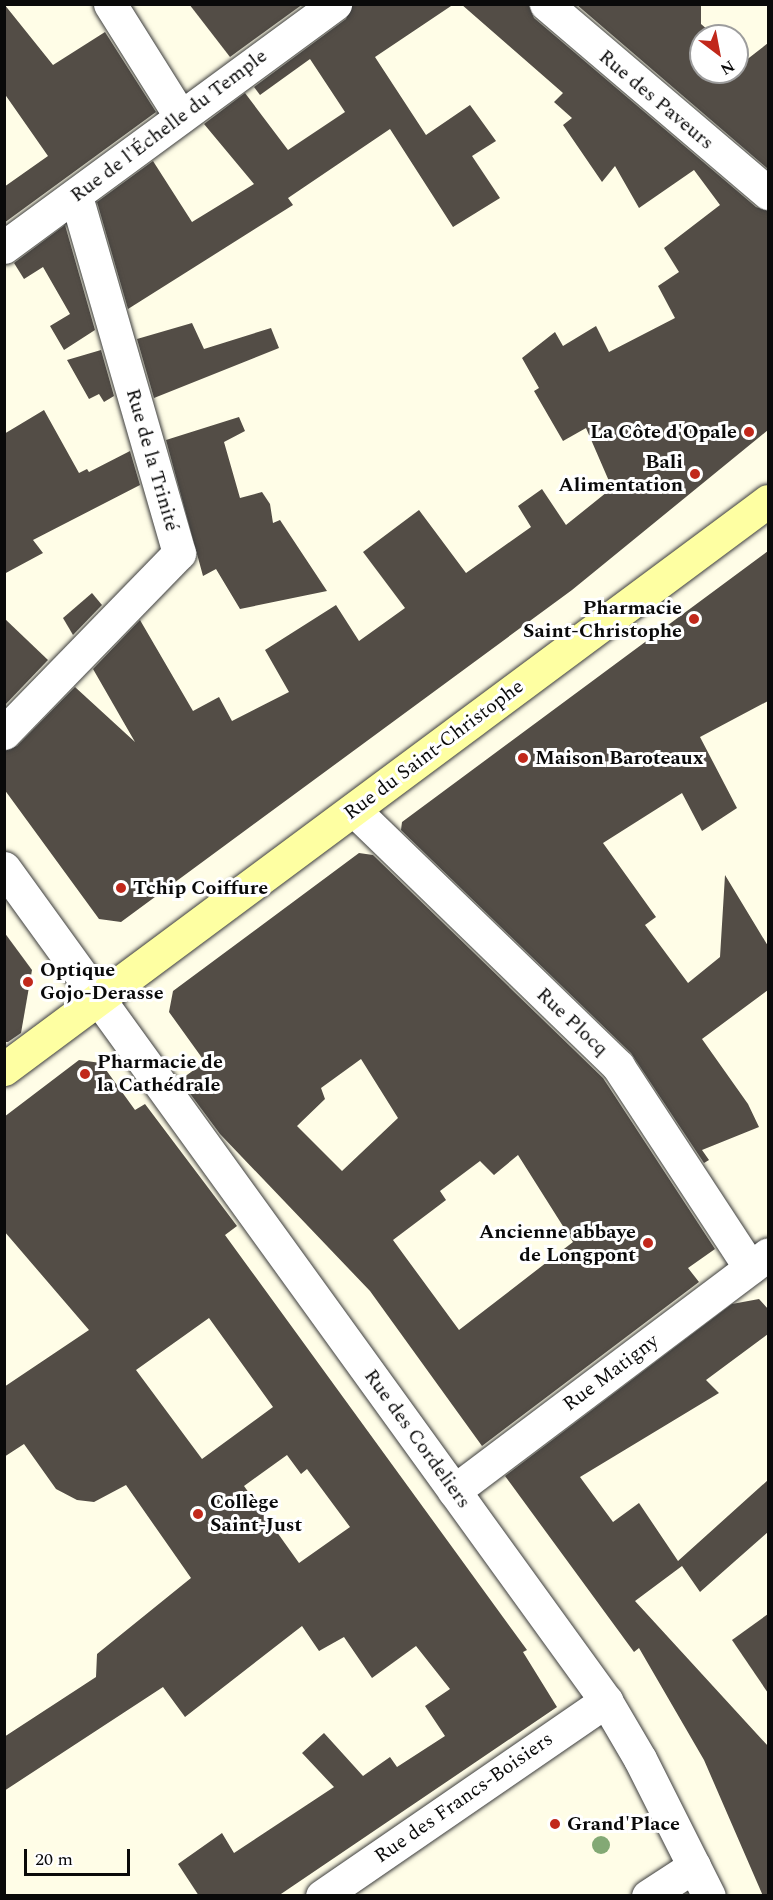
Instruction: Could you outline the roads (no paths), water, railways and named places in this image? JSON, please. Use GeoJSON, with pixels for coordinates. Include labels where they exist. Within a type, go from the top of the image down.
{"type":"FeatureCollection","features":[{"type":"Feature","properties":{"kind":"main road","name":"Rue du Saint-Christophe"},"geometry":{"type":"LineString","coordinates":[[4,1069],[768,501]]}},
{"type":"Feature","properties":{"kind":"street"},"geometry":{"type":"LineString","coordinates":[[110,4],[181,117]]}},
{"type":"Feature","properties":{"kind":"street","name":"Rue de l'Échelle du Temple"},"geometry":{"type":"LineString","coordinates":[[4,247],[334,4]]}},
{"type":"Feature","properties":{"kind":"street","name":"Rue des Paveurs"},"geometry":{"type":"LineString","coordinates":[[546,4],[768,193]]}},
{"type":"Feature","properties":{"kind":"street","name":"Rue de la Trinité"},"geometry":{"type":"LineString","coordinates":[[4,733],[179,553],[76,196]]}},
{"type":"Feature","properties":{"kind":"street","name":"Rue Plocq"},"geometry":{"type":"LineString","coordinates":[[354,810],[618,1066],[759,1261]]}},
{"type":"Feature","properties":{"kind":"street","name":"Rue des Cordeliers"},"geometry":{"type":"LineString","coordinates":[[4,868],[606,1701],[640,1759],[709,1896]]}},
{"type":"Feature","properties":{"kind":"street","name":"Rue Matigny"},"geometry":{"type":"LineString","coordinates":[[454,1491],[759,1261]]}},
{"type":"Feature","properties":{"kind":"street","name":"Rue des Francs-Boisiers"},"geometry":{"type":"LineString","coordinates":[[322,1896],[606,1701]]}},
{"type":"Feature","properties":{"kind":"street"},"geometry":{"type":"LineString","coordinates":[[648,1896],[694,1866]]}},
{"type":"Feature","properties":{"kind":"place","name":"La Côte d'Opale"},"geometry":{"type":"Point","coordinates":[749,432]}},
{"type":"Feature","properties":{"kind":"place","name":"Bali Alimentation"},"geometry":{"type":"Point","coordinates":[695,474]}},
{"type":"Feature","properties":{"kind":"place","name":"Pharmacie Saint-Christophe"},"geometry":{"type":"Point","coordinates":[694,619]}},
{"type":"Feature","properties":{"kind":"place","name":"Maison Baroteaux"},"geometry":{"type":"Point","coordinates":[523,758]}},
{"type":"Feature","properties":{"kind":"place","name":"Tchip Coiffure"},"geometry":{"type":"Point","coordinates":[121,888]}},
{"type":"Feature","properties":{"kind":"place","name":"Optique Gojo-Derasse"},"geometry":{"type":"Point","coordinates":[28,982]}},
{"type":"Feature","properties":{"kind":"place","name":"Pharmacie de la Cathédrale"},"geometry":{"type":"Point","coordinates":[85,1074]}},
{"type":"Feature","properties":{"kind":"place","name":"Ancienne abbaye de Longpont"},"geometry":{"type":"Point","coordinates":[648,1243]}},
{"type":"Feature","properties":{"kind":"place","name":"Collège Saint-Just"},"geometry":{"type":"Point","coordinates":[198,1514]}},
{"type":"Feature","properties":{"kind":"place","name":"Grand'Place"},"geometry":{"type":"Point","coordinates":[555,1824]}}]}
